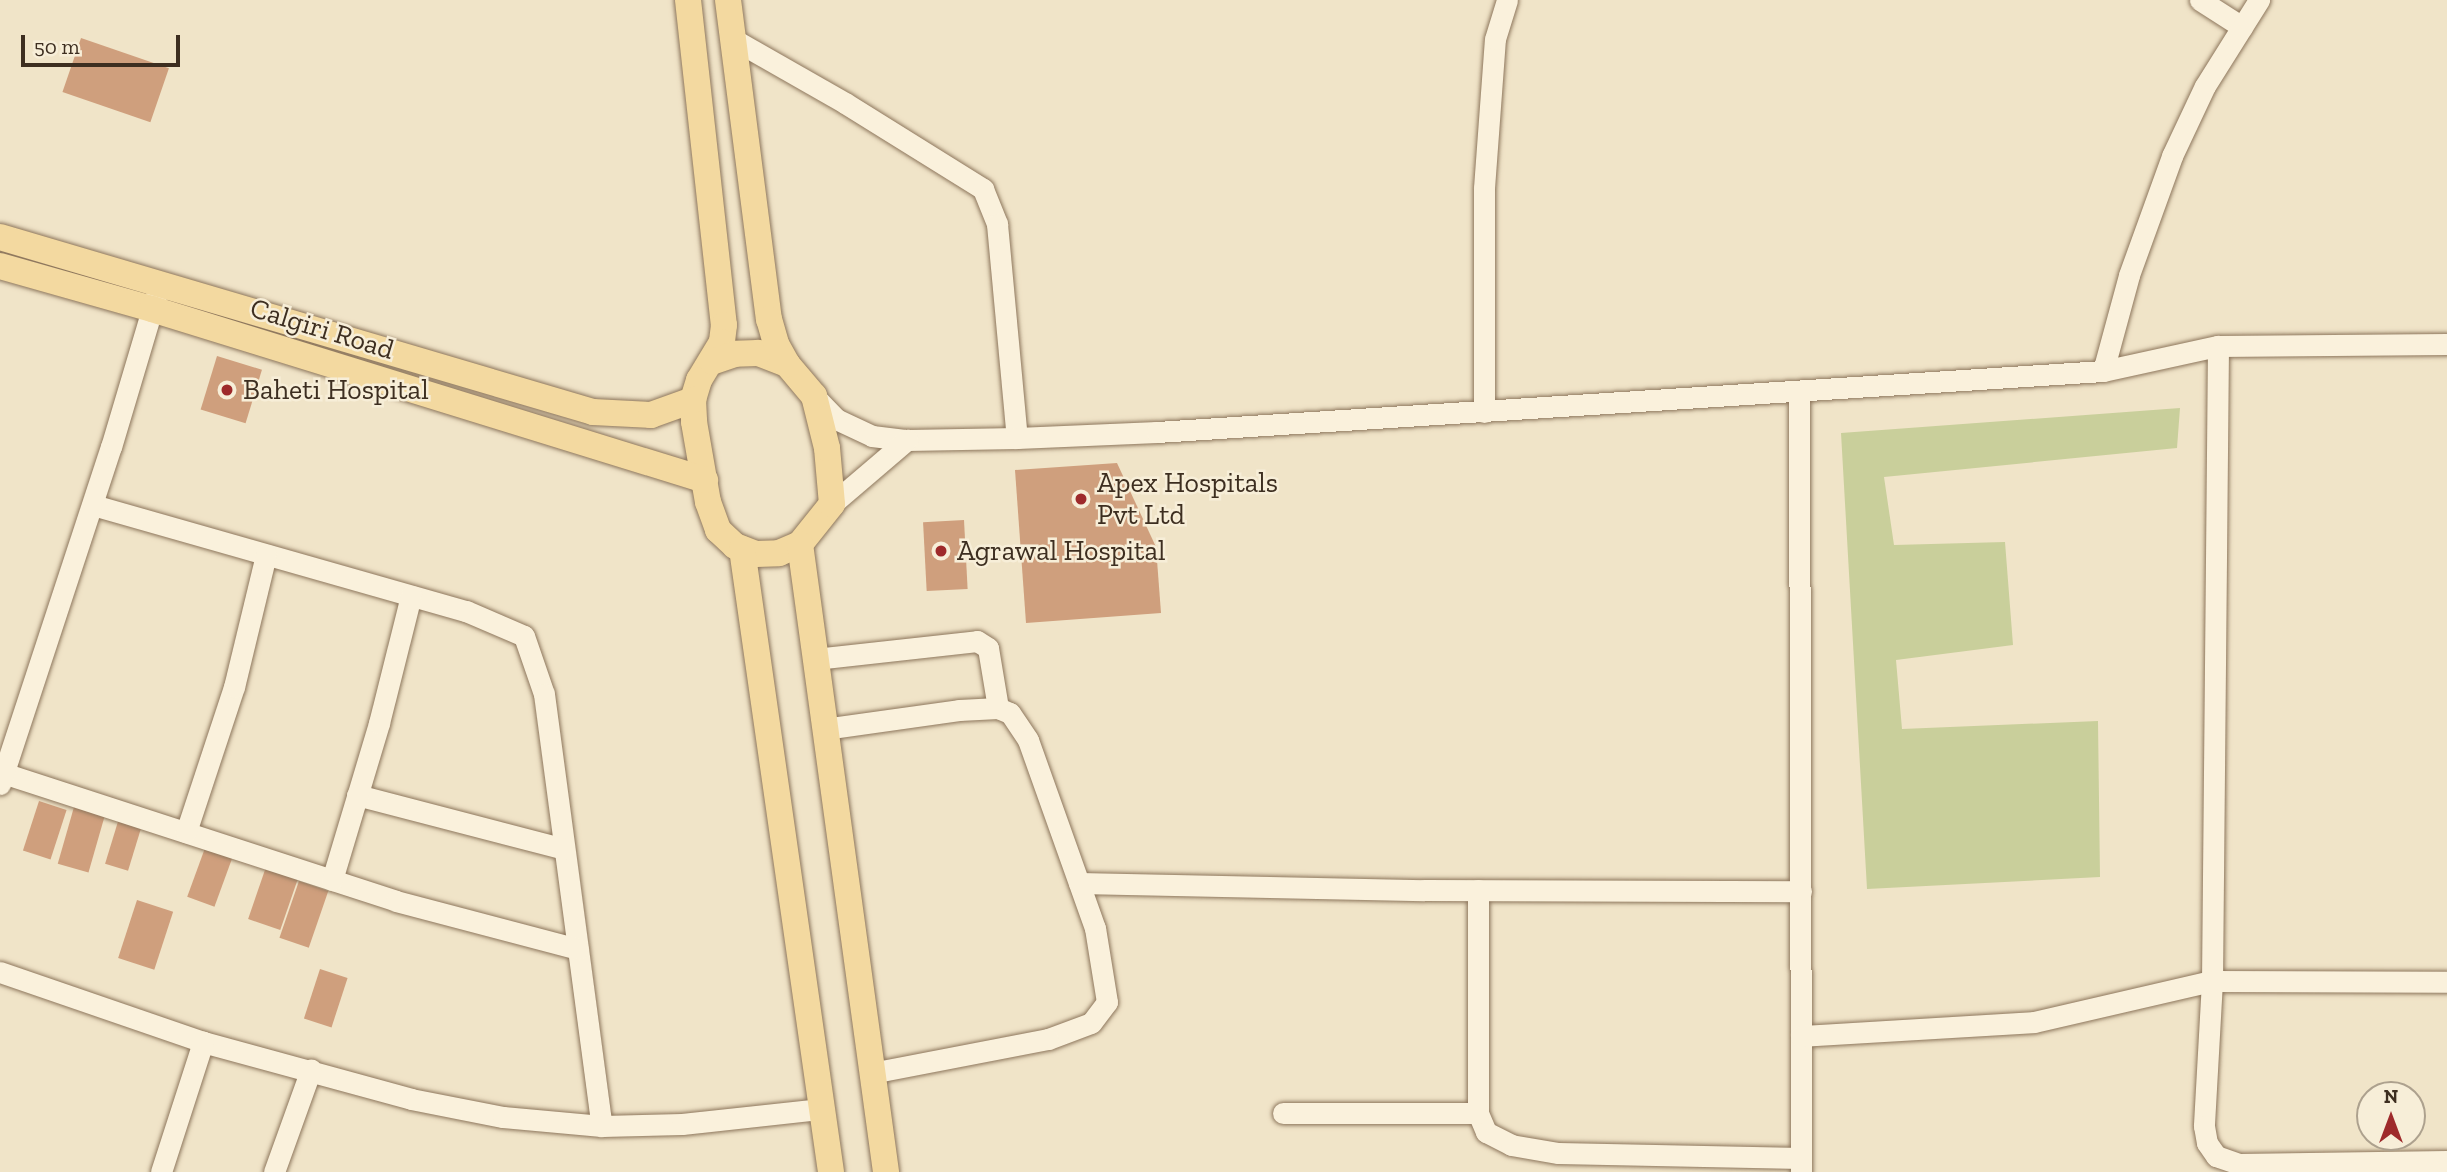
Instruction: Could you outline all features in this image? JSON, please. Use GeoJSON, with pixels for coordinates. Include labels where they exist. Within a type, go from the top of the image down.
{"type":"FeatureCollection","features":[{"type":"Feature","properties":{"kind":"main road"},"geometry":{"type":"LineString","coordinates":[[688,0],[724,326],[722,342],[699,380],[693,400],[705,480],[718,530],[734,546],[756,554],[779,553],[800,544],[832,504],[827,448],[814,396],[787,364],[776,344],[769,319],[728,0]]}},
{"type":"Feature","properties":{"kind":"main road","name":"Calgiri Road"},"geometry":{"type":"LineString","coordinates":[[0,237],[593,412],[651,415],[693,400]]}},
{"type":"Feature","properties":{"kind":"main road","name":"Calgiri Road"},"geometry":{"type":"LineString","coordinates":[[0,266],[152,309],[705,480]]}},
{"type":"Feature","properties":{"kind":"main road"},"geometry":{"type":"LineString","coordinates":[[712,362],[735,354],[758,354],[787,364]]}},
{"type":"Feature","properties":{"kind":"main road"},"geometry":{"type":"LineString","coordinates":[[800,544],[886,1172]]}},
{"type":"Feature","properties":{"kind":"main road"},"geometry":{"type":"LineString","coordinates":[[743,549],[831,1172]]}},
{"type":"Feature","properties":{"kind":"street"},"geometry":{"type":"LineString","coordinates":[[1484,412],[1484,188],[1495,39],[1507,0]]}},
{"type":"Feature","properties":{"kind":"street"},"geometry":{"type":"LineString","coordinates":[[2200,0],[2242,27]]}},
{"type":"Feature","properties":{"kind":"street"},"geometry":{"type":"LineString","coordinates":[[2103,371],[2129,275],[2172,156],[2206,86],[2259,0]]}},
{"type":"Feature","properties":{"kind":"street"},"geometry":{"type":"LineString","coordinates":[[733,39],[845,103],[983,189],[997,224],[1017,438]]}},
{"type":"Feature","properties":{"kind":"street"},"geometry":{"type":"LineString","coordinates":[[160,284],[93,505],[2,778],[186,832],[396,901],[578,949]]}},
{"type":"Feature","properties":{"kind":"street"},"geometry":{"type":"LineString","coordinates":[[814,396],[836,419],[872,436],[907,440],[1017,438],[1484,412],[2103,371],[2218,346],[2447,344]]}},
{"type":"Feature","properties":{"kind":"street"},"geometry":{"type":"LineString","coordinates":[[2218,346],[2213,981],[2204,1126],[2207,1143],[2216,1156],[2239,1164],[2447,1160]]}},
{"type":"Feature","properties":{"kind":"street"},"geometry":{"type":"LineString","coordinates":[[1478,890],[1478,1113],[1486,1132],[1510,1145],[1558,1153],[1801,1165],[1799,392]]}},
{"type":"Feature","properties":{"kind":"street"},"geometry":{"type":"LineString","coordinates":[[832,504],[907,440]]}},
{"type":"Feature","properties":{"kind":"street"},"geometry":{"type":"LineString","coordinates":[[93,505],[466,611],[524,636],[544,694],[602,1126]]}},
{"type":"Feature","properties":{"kind":"street"},"geometry":{"type":"LineString","coordinates":[[186,832],[234,687],[266,555]]}},
{"type":"Feature","properties":{"kind":"street"},"geometry":{"type":"LineString","coordinates":[[332,880],[411,596]]}},
{"type":"Feature","properties":{"kind":"street"},"geometry":{"type":"LineString","coordinates":[[815,659],[977,641],[988,648],[998,708]]}},
{"type":"Feature","properties":{"kind":"street"},"geometry":{"type":"LineString","coordinates":[[824,729],[958,710],[998,708],[1010,713],[1027,740],[1095,928],[1107,1002],[1091,1023],[1048,1039],[871,1073]]}},
{"type":"Feature","properties":{"kind":"street"},"geometry":{"type":"LineString","coordinates":[[357,795],[564,849]]}},
{"type":"Feature","properties":{"kind":"street"},"geometry":{"type":"LineString","coordinates":[[1079,883],[1478,890],[1801,891]]}},
{"type":"Feature","properties":{"kind":"street"},"geometry":{"type":"LineString","coordinates":[[0,972],[203,1042],[311,1069],[411,1099],[503,1117],[602,1126],[682,1124],[821,1109]]}},
{"type":"Feature","properties":{"kind":"street"},"geometry":{"type":"LineString","coordinates":[[1801,1036],[2034,1022],[2213,981],[2447,982]]}},
{"type":"Feature","properties":{"kind":"street"},"geometry":{"type":"LineString","coordinates":[[161,1172],[203,1042]]}},
{"type":"Feature","properties":{"kind":"street"},"geometry":{"type":"LineString","coordinates":[[274,1172],[311,1069]]}},
{"type":"Feature","properties":{"kind":"street"},"geometry":{"type":"LineString","coordinates":[[1283,1113],[1478,1113]]}},
{"type":"Feature","properties":{"kind":"green space"},"geometry":{"type":"Polygon","coordinates":[[[2180,408],[2177,448],[1884,477],[1894,545],[2005,542],[2013,645],[1896,660],[1902,729],[2098,721],[2100,877],[1867,889],[1841,433],[2180,408]]]}},
{"type":"Feature","properties":{"kind":"building"},"geometry":{"type":"Polygon","coordinates":[[[81,38],[169,68],[150,122],[62,92],[81,38]]]}},
{"type":"Feature","properties":{"kind":"building"},"geometry":{"type":"Polygon","coordinates":[[[217,356],[262,370],[246,423],[201,410],[217,356]]]}},
{"type":"Feature","properties":{"kind":"building"},"geometry":{"type":"Polygon","coordinates":[[[1117,463],[1156,547],[1161,613],[1026,623],[1015,470],[1117,463]]]}},
{"type":"Feature","properties":{"kind":"building"},"geometry":{"type":"Polygon","coordinates":[[[964,520],[968,589],[927,591],[923,522],[964,520]]]}},
{"type":"Feature","properties":{"kind":"building"},"geometry":{"type":"Polygon","coordinates":[[[39,801],[67,810],[51,859],[23,850],[39,801]]]}},
{"type":"Feature","properties":{"kind":"building"},"geometry":{"type":"Polygon","coordinates":[[[74,807],[105,816],[88,873],[58,864],[74,807]]]}},
{"type":"Feature","properties":{"kind":"building"},"geometry":{"type":"Polygon","coordinates":[[[120,815],[143,822],[128,871],[105,864],[120,815]]]}},
{"type":"Feature","properties":{"kind":"building"},"geometry":{"type":"Polygon","coordinates":[[[205,848],[232,858],[214,907],[187,897],[205,848]]]}},
{"type":"Feature","properties":{"kind":"building"},"geometry":{"type":"Polygon","coordinates":[[[266,867],[298,878],[280,930],[248,919],[266,867]]]}},
{"type":"Feature","properties":{"kind":"building"},"geometry":{"type":"Polygon","coordinates":[[[299,881],[328,891],[309,948],[279,938],[299,881]]]}},
{"type":"Feature","properties":{"kind":"building"},"geometry":{"type":"Polygon","coordinates":[[[137,900],[173,912],[154,970],[118,958],[137,900]]]}},
{"type":"Feature","properties":{"kind":"building"},"geometry":{"type":"Polygon","coordinates":[[[320,969],[348,978],[332,1027],[304,1018],[320,969]]]}},
{"type":"Feature","properties":{"kind":"place","name":"Baheti Hospital"},"geometry":{"type":"Point","coordinates":[227,390]}},
{"type":"Feature","properties":{"kind":"place","name":"Apex Hospitals Pvt Ltd"},"geometry":{"type":"Point","coordinates":[1081,499]}},
{"type":"Feature","properties":{"kind":"place","name":"Agrawal Hospital"},"geometry":{"type":"Point","coordinates":[941,551]}}]}
